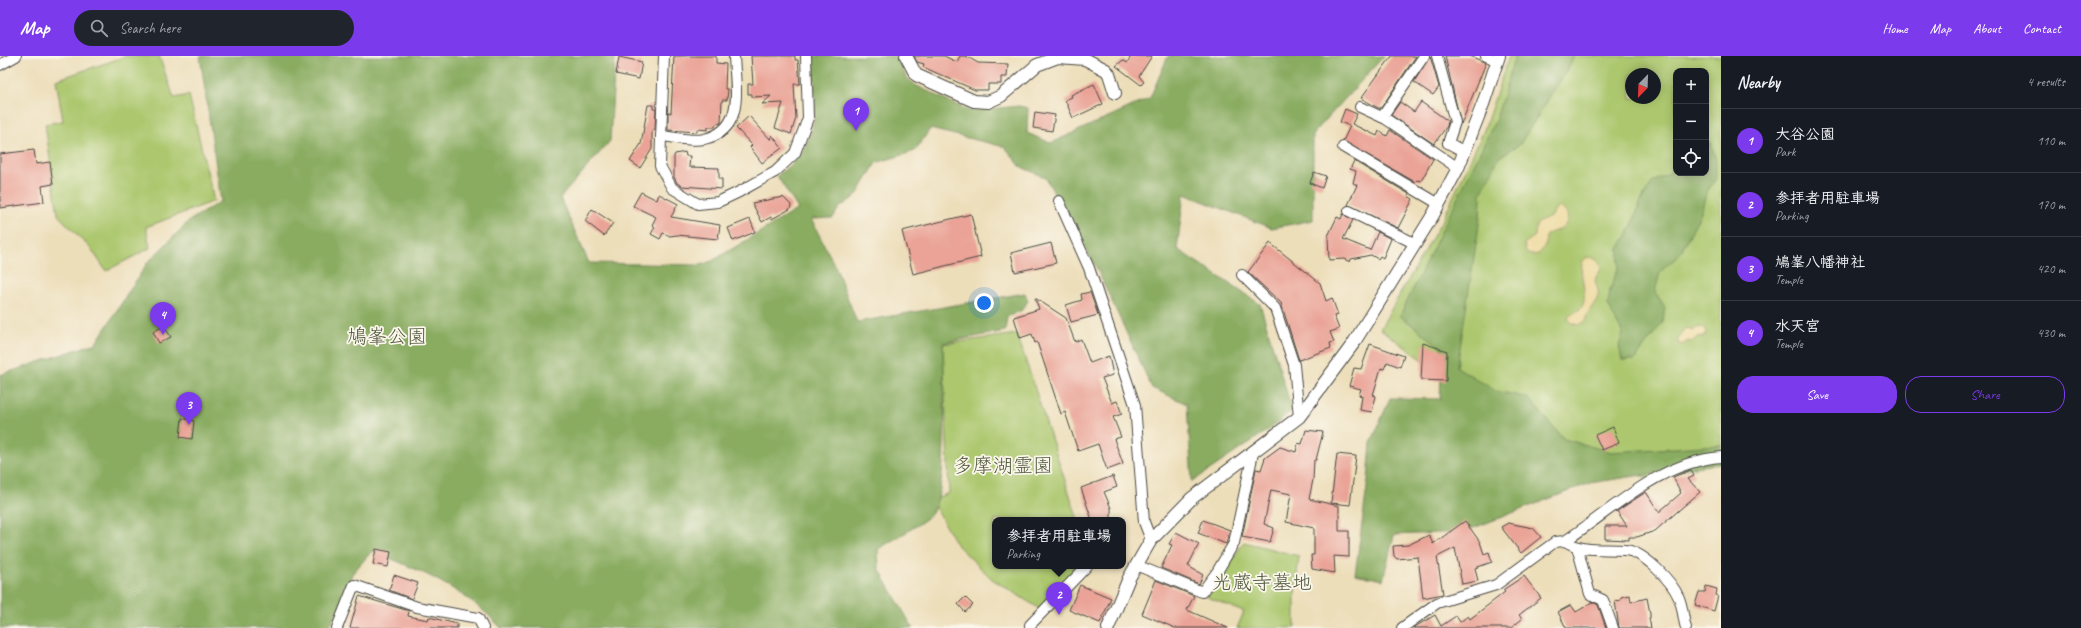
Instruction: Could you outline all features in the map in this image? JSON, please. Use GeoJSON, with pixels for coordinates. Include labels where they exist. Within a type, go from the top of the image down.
{"type":"FeatureCollection","features":[{"type":"Feature","properties":{"kind":"street"},"geometry":{"type":"LineString","coordinates":[[0,65],[16,56]]}},
{"type":"Feature","properties":{"kind":"street"},"geometry":{"type":"LineString","coordinates":[[664,56],[660,166],[672,188],[698,204],[718,202],[775,172],[795,153],[808,118],[806,56]]}},
{"type":"Feature","properties":{"kind":"street"},"geometry":{"type":"LineString","coordinates":[[661,136],[703,139],[717,135],[729,125],[737,99],[734,56]]}},
{"type":"Feature","properties":{"kind":"street"},"geometry":{"type":"LineString","coordinates":[[906,56],[916,75],[974,101],[988,102],[1001,96],[1036,65],[1058,57],[1085,59],[1106,70],[1110,74],[1115,93]]}},
{"type":"Feature","properties":{"kind":"street"},"geometry":{"type":"LineString","coordinates":[[1382,117],[1424,56]]}},
{"type":"Feature","properties":{"kind":"street"},"geometry":{"type":"LineString","coordinates":[[1437,56],[1455,122],[1448,143],[1465,152]]}},
{"type":"Feature","properties":{"kind":"street"},"geometry":{"type":"LineString","coordinates":[[1108,628],[1136,565],[1151,540],[1192,498],[1299,417],[1353,344],[1416,244],[1458,168],[1499,58],[1486,56]]}},
{"type":"Feature","properties":{"kind":"street"},"geometry":{"type":"LineString","coordinates":[[1360,107],[1382,117],[1458,168]]}},
{"type":"Feature","properties":{"kind":"street"},"geometry":{"type":"LineString","coordinates":[[1344,147],[1439,204]]}},
{"type":"Feature","properties":{"kind":"street"},"geometry":{"type":"LineString","coordinates":[[1059,201],[1089,268],[1135,405],[1144,522],[1151,540]]}},
{"type":"Feature","properties":{"kind":"street"},"geometry":{"type":"LineString","coordinates":[[1349,211],[1416,244]]}},
{"type":"Feature","properties":{"kind":"street"},"geometry":{"type":"LineString","coordinates":[[1242,275],[1275,308],[1294,365],[1299,417]]}},
{"type":"Feature","properties":{"kind":"street"},"geometry":{"type":"LineString","coordinates":[[1136,565],[1202,592],[1217,572],[1234,543],[1253,453]]}},
{"type":"Feature","properties":{"kind":"street"},"geometry":{"type":"LineString","coordinates":[[1402,628],[1437,603],[1496,585],[1555,542],[1565,541],[1627,495],[1654,479],[1702,458],[1721,457]]}},
{"type":"Feature","properties":{"kind":"street"},"geometry":{"type":"LineString","coordinates":[[1565,541],[1585,549],[1626,550],[1639,554],[1650,563],[1678,596],[1686,628]]}},
{"type":"Feature","properties":{"kind":"street"},"geometry":{"type":"LineString","coordinates":[[1577,547],[1590,594],[1603,600],[1613,628]]}},
{"type":"Feature","properties":{"kind":"street"},"geometry":{"type":"LineString","coordinates":[[1030,628],[1030,625],[1085,569]]}},
{"type":"Feature","properties":{"kind":"street"},"geometry":{"type":"LineString","coordinates":[[337,628],[354,585],[417,607],[478,618],[483,628]]}},
{"type":"Feature","properties":{"kind":"green space"},"geometry":{"type":"Polygon","coordinates":[[[126,56],[159,56],[174,98],[189,95],[214,201],[146,227],[150,248],[106,271],[92,250],[58,215],[45,124],[63,121],[56,80],[126,56]]]}},
{"type":"Feature","properties":{"kind":"green space","name":"鳩峯公園"},"geometry":{"type":"Polygon","coordinates":[[[200,56],[615,56],[610,141],[560,198],[589,263],[700,265],[712,261],[798,209],[777,176],[791,165],[798,157],[806,146],[811,134],[815,109],[813,56],[897,56],[906,77],[915,85],[969,111],[1019,106],[1028,108],[1027,133],[1051,143],[1150,98],[1168,56],[1384,56],[1313,134],[1313,220],[1272,228],[1184,194],[1177,249],[1260,304],[1292,410],[1274,426],[1192,482],[1187,404],[1152,388],[1096,267],[1045,177],[1021,167],[1005,147],[930,129],[915,151],[876,163],[857,195],[839,208],[833,218],[811,219],[836,268],[857,322],[1025,293],[1028,301],[1022,310],[1007,317],[1005,331],[943,343],[944,431],[941,479],[938,499],[929,517],[878,549],[879,569],[913,628],[501,628],[473,602],[441,582],[424,573],[372,551],[352,574],[339,610],[328,628],[0,628],[0,375],[96,343],[148,262],[189,221],[221,201],[200,56]]]}},
{"type":"Feature","properties":{"kind":"green space"},"geometry":{"type":"Polygon","coordinates":[[[1509,56],[1721,56],[1721,457],[1654,479],[1623,472],[1458,385],[1380,329],[1443,219],[1484,130],[1509,56]]]}},
{"type":"Feature","properties":{"kind":"green space"},"geometry":{"type":"Polygon","coordinates":[[[1515,56],[1574,56],[1570,65],[1520,144],[1499,157],[1481,194],[1480,218],[1457,367],[1496,391],[1528,398],[1564,439],[1611,452],[1721,445],[1721,463],[1590,483],[1463,532],[1394,535],[1383,580],[1355,574],[1368,480],[1371,443],[1390,398],[1440,399],[1442,348],[1400,316],[1496,119],[1515,56]]]}},
{"type":"Feature","properties":{"kind":"green space"},"geometry":{"type":"Polygon","coordinates":[[[1711,142],[1716,160],[1716,179],[1706,193],[1701,213],[1679,255],[1660,272],[1655,292],[1665,307],[1663,321],[1635,360],[1622,360],[1619,346],[1623,334],[1608,306],[1610,290],[1619,266],[1619,249],[1629,232],[1641,201],[1652,182],[1670,173],[1673,162],[1673,176],[1709,176],[1709,143],[1711,142]]]}},
{"type":"Feature","properties":{"kind":"green space","name":"多摩湖霊園"},"geometry":{"type":"Polygon","coordinates":[[[1017,334],[1077,517],[992,517],[992,569],[1079,569],[1040,609],[992,579],[956,544],[931,500],[949,493],[943,344],[1017,334]]]}},
{"type":"Feature","properties":{"kind":"green space","name":"光蔵寺墓地"},"geometry":{"type":"Polygon","coordinates":[[[1244,542],[1299,556],[1295,595],[1295,628],[1237,628],[1244,612],[1207,597],[1244,542]]]}},
{"type":"Feature","properties":{"kind":"sand"},"geometry":{"type":"Polygon","coordinates":[[[1560,207],[1567,213],[1567,219],[1564,226],[1546,235],[1545,246],[1539,254],[1531,255],[1526,253],[1524,244],[1535,236],[1537,224],[1552,216],[1556,208],[1560,207]]]}},
{"type":"Feature","properties":{"kind":"sand"},"geometry":{"type":"Polygon","coordinates":[[[1589,257],[1594,258],[1600,264],[1601,269],[1595,279],[1598,296],[1585,321],[1578,325],[1571,323],[1568,319],[1570,315],[1581,308],[1584,302],[1581,271],[1584,260],[1589,257]]]}},
{"type":"Feature","properties":{"kind":"sand"},"geometry":{"type":"Polygon","coordinates":[[[1700,327],[1706,331],[1705,336],[1697,337],[1692,342],[1688,341],[1682,345],[1678,343],[1680,335],[1686,328],[1693,330],[1700,327]]]}},
{"type":"Feature","properties":{"kind":"building"},"geometry":{"type":"Polygon","coordinates":[[[674,56],[716,56],[716,63],[726,64],[725,89],[728,89],[727,100],[722,100],[721,123],[716,124],[715,127],[708,127],[708,130],[697,129],[697,132],[668,130],[668,112],[671,113],[674,56]]]}},
{"type":"Feature","properties":{"kind":"building"},"geometry":{"type":"Polygon","coordinates":[[[751,56],[795,56],[795,60],[798,60],[800,84],[794,84],[796,118],[791,134],[775,128],[783,103],[762,104],[771,96],[752,97],[752,94],[748,94],[748,84],[753,84],[751,56]]]}},
{"type":"Feature","properties":{"kind":"building"},"geometry":{"type":"Polygon","coordinates":[[[914,56],[944,56],[957,62],[960,56],[966,56],[978,63],[1008,64],[1007,77],[1001,77],[1001,84],[988,84],[988,90],[975,90],[923,67],[924,64],[917,62],[914,56]]]}},
{"type":"Feature","properties":{"kind":"building"},"geometry":{"type":"Polygon","coordinates":[[[1131,56],[1152,56],[1139,76],[1144,82],[1141,85],[1116,66],[1123,60],[1127,63],[1131,56]]]}},
{"type":"Feature","properties":{"kind":"building"},"geometry":{"type":"Polygon","coordinates":[[[1392,56],[1416,56],[1381,108],[1378,108],[1361,98],[1392,56]]]}},
{"type":"Feature","properties":{"kind":"building"},"geometry":{"type":"Polygon","coordinates":[[[1430,56],[1439,87],[1433,95],[1414,82],[1430,56]]]}},
{"type":"Feature","properties":{"kind":"building"},"geometry":{"type":"Polygon","coordinates":[[[1445,56],[1470,56],[1486,63],[1461,124],[1445,56]]]}},
{"type":"Feature","properties":{"kind":"building"},"geometry":{"type":"Polygon","coordinates":[[[619,57],[642,62],[639,79],[616,74],[619,57]]]}},
{"type":"Feature","properties":{"kind":"building"},"geometry":{"type":"Polygon","coordinates":[[[1094,84],[1103,104],[1073,118],[1065,100],[1072,97],[1071,95],[1094,84]]]}},
{"type":"Feature","properties":{"kind":"building"},"geometry":{"type":"Polygon","coordinates":[[[1400,102],[1414,112],[1421,102],[1448,121],[1447,126],[1434,144],[1391,115],[1400,102]]]}},
{"type":"Feature","properties":{"kind":"building"},"geometry":{"type":"Polygon","coordinates":[[[648,105],[653,105],[653,109],[656,109],[655,130],[652,130],[652,149],[640,168],[630,161],[641,144],[648,105]]]}},
{"type":"Feature","properties":{"kind":"building"},"geometry":{"type":"Polygon","coordinates":[[[1345,109],[1357,114],[1352,124],[1377,136],[1379,131],[1387,136],[1390,130],[1433,159],[1421,181],[1417,180],[1415,182],[1343,141],[1350,126],[1340,122],[1345,109]]]}},
{"type":"Feature","properties":{"kind":"building"},"geometry":{"type":"Polygon","coordinates":[[[1035,112],[1055,115],[1052,131],[1033,128],[1035,112]]]}},
{"type":"Feature","properties":{"kind":"building"},"geometry":{"type":"Polygon","coordinates":[[[749,116],[771,140],[772,135],[782,148],[762,163],[750,147],[752,145],[736,128],[749,116]]]}},
{"type":"Feature","properties":{"kind":"building"},"geometry":{"type":"Polygon","coordinates":[[[34,150],[36,164],[50,162],[53,184],[42,186],[44,202],[0,208],[0,154],[34,150]]]}},
{"type":"Feature","properties":{"kind":"building"},"geometry":{"type":"Polygon","coordinates":[[[685,152],[686,156],[690,156],[689,167],[719,168],[719,179],[722,179],[722,189],[682,186],[677,183],[674,177],[674,156],[675,154],[685,152]]]}},
{"type":"Feature","properties":{"kind":"building"},"geometry":{"type":"Polygon","coordinates":[[[1354,161],[1409,194],[1408,196],[1413,199],[1398,228],[1348,205],[1357,185],[1353,183],[1356,171],[1350,169],[1354,161]]]}},
{"type":"Feature","properties":{"kind":"building"},"geometry":{"type":"Polygon","coordinates":[[[1314,172],[1326,176],[1322,188],[1310,183],[1314,172]]]}},
{"type":"Feature","properties":{"kind":"building"},"geometry":{"type":"Polygon","coordinates":[[[641,192],[657,200],[659,194],[678,204],[671,217],[720,225],[718,239],[677,235],[670,236],[663,233],[660,239],[651,234],[655,227],[652,225],[656,217],[633,206],[641,192]]]}},
{"type":"Feature","properties":{"kind":"building"},"geometry":{"type":"Polygon","coordinates":[[[783,197],[791,205],[790,209],[772,219],[771,217],[762,222],[752,203],[783,197]]]}},
{"type":"Feature","properties":{"kind":"building"},"geometry":{"type":"Polygon","coordinates":[[[592,209],[613,223],[604,236],[585,221],[592,209]]]}},
{"type":"Feature","properties":{"kind":"building"},"geometry":{"type":"Polygon","coordinates":[[[971,214],[981,257],[913,274],[902,231],[971,214]]]}},
{"type":"Feature","properties":{"kind":"building"},"geometry":{"type":"Polygon","coordinates":[[[1343,214],[1353,220],[1343,239],[1370,250],[1378,232],[1391,239],[1383,258],[1380,256],[1378,259],[1371,255],[1351,259],[1350,262],[1344,259],[1329,260],[1328,236],[1337,217],[1341,219],[1343,214]]]}},
{"type":"Feature","properties":{"kind":"building"},"geometry":{"type":"Polygon","coordinates":[[[750,219],[755,232],[733,241],[728,228],[750,219]]]}},
{"type":"Feature","properties":{"kind":"building"},"geometry":{"type":"Polygon","coordinates":[[[1051,243],[1056,263],[1015,272],[1011,253],[1051,243]]]}},
{"type":"Feature","properties":{"kind":"building"},"geometry":{"type":"Polygon","coordinates":[[[1270,243],[1320,283],[1326,301],[1332,298],[1338,315],[1334,316],[1339,329],[1330,332],[1334,342],[1330,343],[1331,348],[1299,360],[1281,303],[1248,272],[1270,243]]]}},
{"type":"Feature","properties":{"kind":"building"},"geometry":{"type":"Polygon","coordinates":[[[1090,292],[1098,315],[1071,322],[1066,305],[1082,300],[1081,294],[1090,292]]]}},
{"type":"Feature","properties":{"kind":"building"},"geometry":{"type":"Polygon","coordinates":[[[1035,298],[1066,318],[1075,342],[1081,339],[1090,363],[1109,356],[1113,375],[1102,378],[1112,403],[1117,401],[1122,414],[1113,417],[1121,437],[1114,439],[1123,464],[1107,470],[1098,444],[1078,451],[1065,412],[1061,414],[1037,342],[1035,343],[1032,334],[1020,338],[1014,317],[1039,309],[1035,298]]]}},
{"type":"Feature","properties":{"kind":"building"},"geometry":{"type":"Polygon","coordinates":[[[164,326],[171,337],[159,343],[153,332],[164,326]]]}},
{"type":"Feature","properties":{"kind":"building"},"geometry":{"type":"Polygon","coordinates":[[[1423,343],[1447,351],[1446,381],[1421,380],[1423,343]]]}},
{"type":"Feature","properties":{"kind":"building"},"geometry":{"type":"Polygon","coordinates":[[[1370,344],[1404,356],[1400,367],[1387,362],[1384,369],[1381,368],[1373,395],[1376,396],[1372,412],[1360,410],[1362,396],[1359,395],[1361,389],[1349,386],[1354,368],[1361,369],[1370,344]]]}},
{"type":"Feature","properties":{"kind":"building"},"geometry":{"type":"Polygon","coordinates":[[[182,418],[194,421],[192,439],[180,437],[182,418]]]}},
{"type":"Feature","properties":{"kind":"building"},"geometry":{"type":"Polygon","coordinates":[[[1613,427],[1619,443],[1602,450],[1595,435],[1613,427]]]}},
{"type":"Feature","properties":{"kind":"building"},"geometry":{"type":"Polygon","coordinates":[[[1306,430],[1323,432],[1316,460],[1314,460],[1313,480],[1309,499],[1339,506],[1339,531],[1349,531],[1349,557],[1334,556],[1335,573],[1312,569],[1311,555],[1314,555],[1314,528],[1286,522],[1291,494],[1271,490],[1264,524],[1274,528],[1270,542],[1242,537],[1256,469],[1261,470],[1265,458],[1280,447],[1296,452],[1298,443],[1302,444],[1306,430]]]}},
{"type":"Feature","properties":{"kind":"building"},"geometry":{"type":"Polygon","coordinates":[[[1337,454],[1356,456],[1350,505],[1331,503],[1337,454]]]}},
{"type":"Feature","properties":{"kind":"building"},"geometry":{"type":"Polygon","coordinates":[[[1691,470],[1694,476],[1688,479],[1700,492],[1655,531],[1637,537],[1629,537],[1629,540],[1605,539],[1605,526],[1627,526],[1617,511],[1646,492],[1659,512],[1681,493],[1673,477],[1691,470]]]}},
{"type":"Feature","properties":{"kind":"building"},"geometry":{"type":"Polygon","coordinates":[[[1113,476],[1117,487],[1104,492],[1111,508],[1111,517],[1091,517],[1081,488],[1113,476]]]}},
{"type":"Feature","properties":{"kind":"building"},"geometry":{"type":"Polygon","coordinates":[[[1203,520],[1230,530],[1226,544],[1198,533],[1203,520]]]}},
{"type":"Feature","properties":{"kind":"building"},"geometry":{"type":"Polygon","coordinates":[[[1465,521],[1480,542],[1484,554],[1489,552],[1492,562],[1475,568],[1478,581],[1462,584],[1455,548],[1437,557],[1443,594],[1423,598],[1418,557],[1397,559],[1394,556],[1393,546],[1408,545],[1429,535],[1433,544],[1465,521]]]}},
{"type":"Feature","properties":{"kind":"building"},"geometry":{"type":"Polygon","coordinates":[[[1508,523],[1533,528],[1541,537],[1521,553],[1501,527],[1508,523]]]}},
{"type":"Feature","properties":{"kind":"building"},"geometry":{"type":"Polygon","coordinates":[[[1176,532],[1199,544],[1188,566],[1203,575],[1199,584],[1161,568],[1172,545],[1169,544],[1176,532]]]}},
{"type":"Feature","properties":{"kind":"building"},"geometry":{"type":"Polygon","coordinates":[[[376,549],[391,552],[388,567],[373,564],[376,549]]]}},
{"type":"Feature","properties":{"kind":"building"},"geometry":{"type":"Polygon","coordinates":[[[394,575],[418,583],[412,599],[389,590],[394,575]]]}},
{"type":"Feature","properties":{"kind":"building"},"geometry":{"type":"Polygon","coordinates":[[[1524,576],[1541,598],[1519,615],[1522,619],[1511,628],[1413,628],[1435,615],[1441,626],[1456,616],[1460,622],[1468,616],[1470,619],[1505,592],[1503,590],[1524,576]]]}},
{"type":"Feature","properties":{"kind":"building"},"geometry":{"type":"Polygon","coordinates":[[[1156,580],[1194,596],[1187,610],[1228,628],[1175,628],[1142,614],[1156,580]]]}},
{"type":"Feature","properties":{"kind":"building"},"geometry":{"type":"Polygon","coordinates":[[[1080,585],[1111,598],[1100,623],[1069,610],[1080,585]]]}},
{"type":"Feature","properties":{"kind":"building"},"geometry":{"type":"Polygon","coordinates":[[[1706,586],[1717,589],[1716,595],[1718,596],[1714,611],[1695,605],[1699,592],[1705,592],[1706,586]]]}},
{"type":"Feature","properties":{"kind":"building"},"geometry":{"type":"Polygon","coordinates":[[[1630,595],[1631,602],[1647,598],[1651,628],[1619,628],[1615,601],[1621,600],[1621,597],[1630,595]]]}},
{"type":"Feature","properties":{"kind":"building"},"geometry":{"type":"Polygon","coordinates":[[[359,596],[409,611],[408,616],[428,620],[429,617],[457,624],[457,628],[350,628],[359,596]]]}},
{"type":"Feature","properties":{"kind":"building"},"geometry":{"type":"Polygon","coordinates":[[[965,597],[973,605],[965,612],[958,604],[965,597]]]}},
{"type":"Feature","properties":{"kind":"building"},"geometry":{"type":"Polygon","coordinates":[[[1593,602],[1598,605],[1606,628],[1566,628],[1558,612],[1571,605],[1576,612],[1593,602]]]}},
{"type":"Feature","properties":{"kind":"place","name":"大谷公園"},"geometry":{"type":"Point","coordinates":[856,131]}},
{"type":"Feature","properties":{"kind":"place","name":"水天宮"},"geometry":{"type":"Point","coordinates":[163,335]}},
{"type":"Feature","properties":{"kind":"place","name":"鳩峯八幡神社"},"geometry":{"type":"Point","coordinates":[189,425]}},
{"type":"Feature","properties":{"kind":"place","name":"参拝者用駐車場"},"geometry":{"type":"Point","coordinates":[1059,615]}}]}
